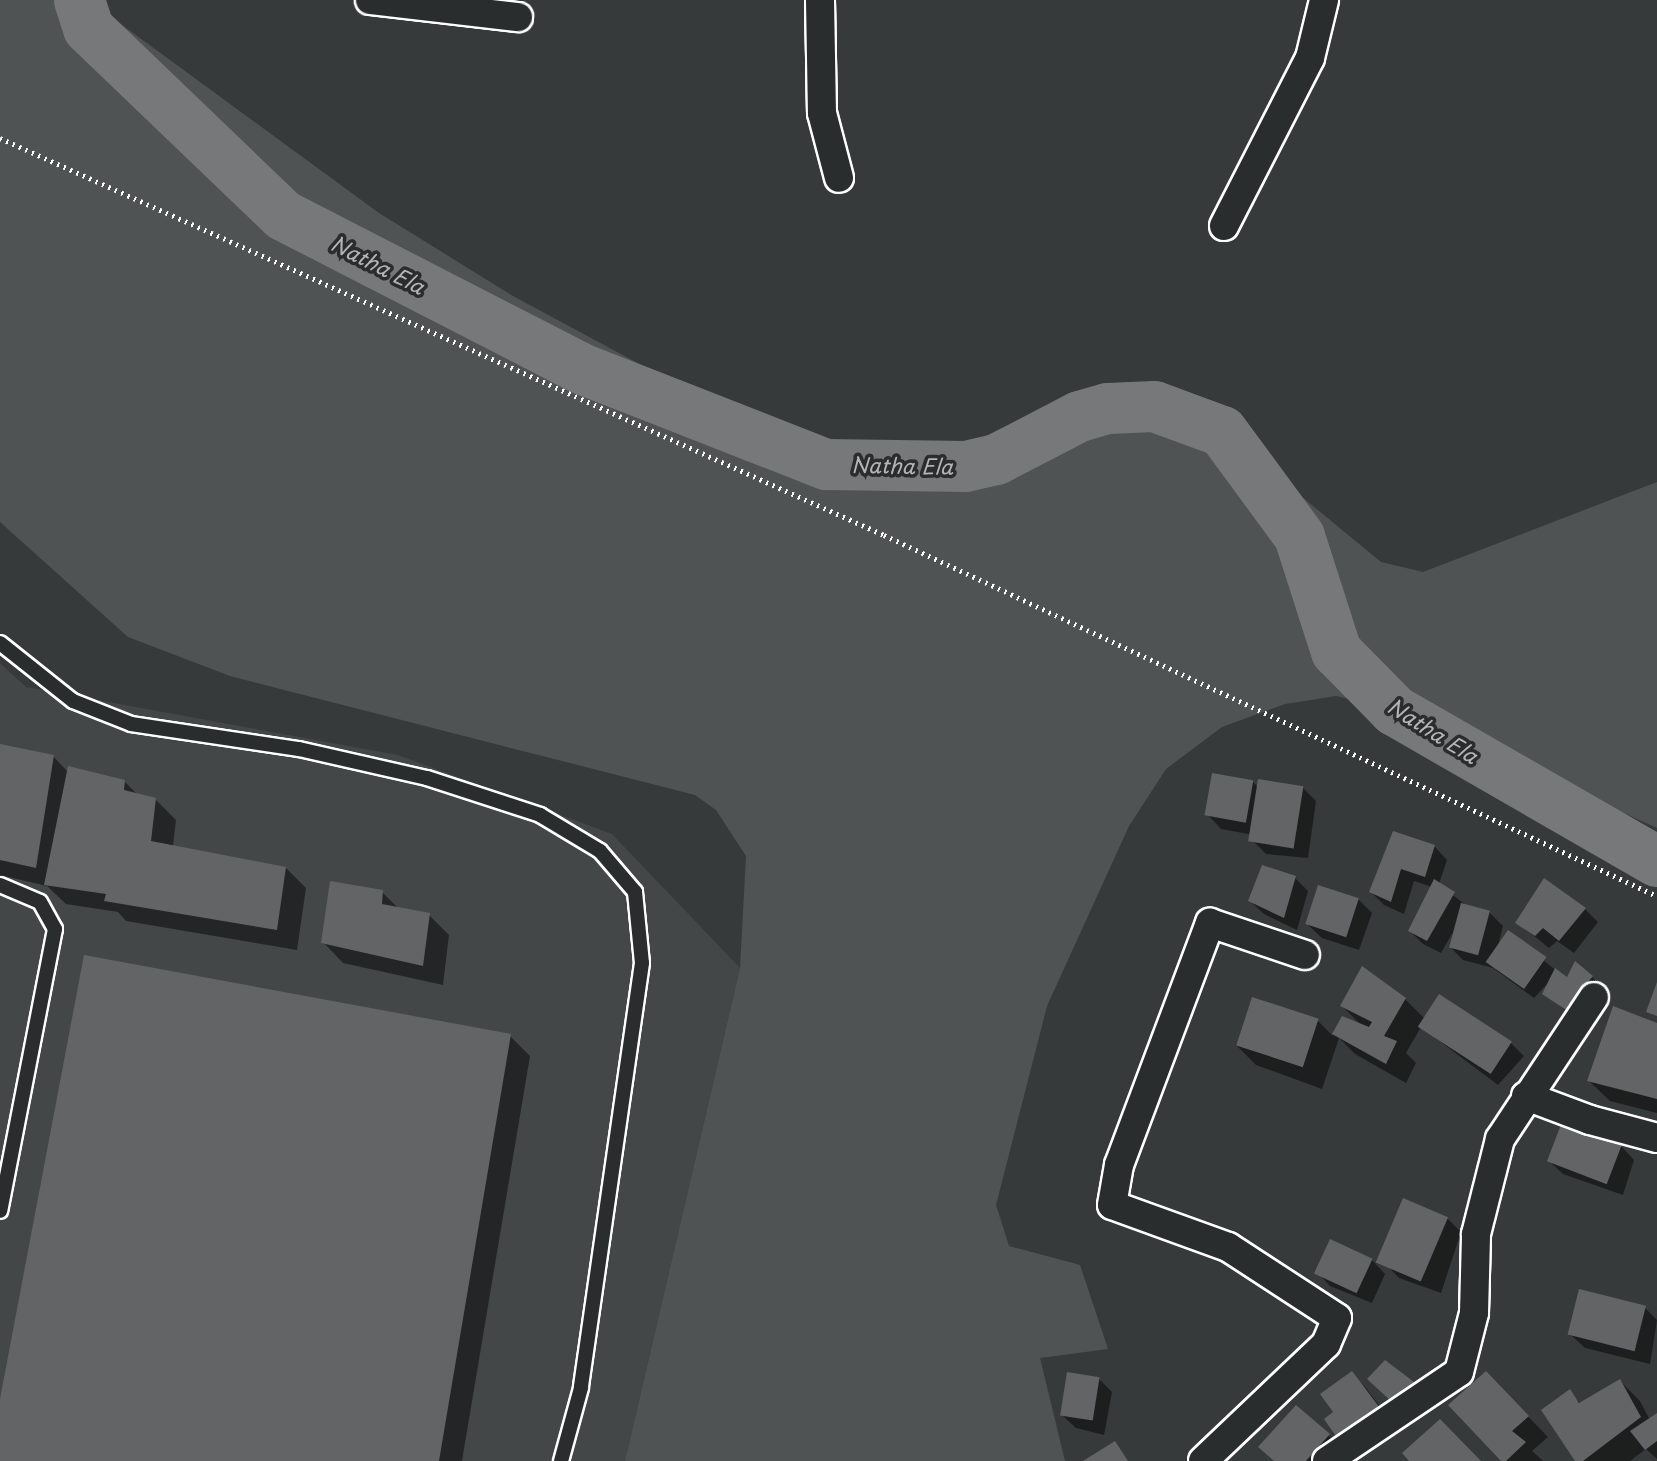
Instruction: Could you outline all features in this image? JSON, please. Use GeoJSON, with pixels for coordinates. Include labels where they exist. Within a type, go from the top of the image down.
{"type":"FeatureCollection","features":[{"type":"Feature","properties":{"kind":"street"},"geometry":{"type":"LineString","coordinates":[[370,0],[518,17]]}},
{"type":"Feature","properties":{"kind":"street"},"geometry":{"type":"LineString","coordinates":[[820,0],[822,113],[839,178]]}},
{"type":"Feature","properties":{"kind":"street"},"geometry":{"type":"LineString","coordinates":[[1223,226],[1310,58],[1324,0]]}},
{"type":"Feature","properties":{"kind":"street"},"geometry":{"type":"LineString","coordinates":[[1203,1461],[1326,1345],[1337,1318],[1228,1247],[1112,1205],[1119,1165],[1210,923],[1305,955]]}},
{"type":"Feature","properties":{"kind":"street"},"geometry":{"type":"LineString","coordinates":[[1327,1461],[1459,1372],[1474,1313],[1476,1234],[1500,1139],[1526,1096],[1594,998]]}},
{"type":"Feature","properties":{"kind":"street"},"geometry":{"type":"LineString","coordinates":[[1526,1096],[1590,1121],[1657,1138]]}},
{"type":"Feature","properties":{"kind":"lane"},"geometry":{"type":"LineString","coordinates":[[0,643],[73,701],[131,724],[299,749],[427,778],[540,815],[600,851],[635,892],[642,963],[581,1388],[561,1461]]}},
{"type":"Feature","properties":{"kind":"lane"},"geometry":{"type":"LineString","coordinates":[[0,885],[40,902],[55,929],[0,1212]]}},
{"type":"Feature","properties":{"kind":"path"},"geometry":{"type":"LineString","coordinates":[[0,138],[326,288],[884,535],[1657,896]]}},
{"type":"Feature","properties":{"kind":"shaded area"},"geometry":{"type":"Polygon","coordinates":[[[0,0],[88,0],[379,213],[513,296],[671,381],[791,431],[864,456],[965,466],[996,459],[1079,416],[1107,408],[1154,406],[1222,431],[1381,562],[1423,572],[1657,482],[1657,828],[1394,710],[1336,696],[1285,704],[1222,727],[1166,769],[1129,826],[1047,1006],[996,1205],[1009,1246],[1080,1265],[1108,1349],[1040,1358],[1065,1461],[625,1461],[740,968],[746,856],[716,810],[695,795],[230,676],[128,637],[0,522],[0,0]]]}},
{"type":"Feature","properties":{"kind":"shaded area"},"geometry":{"type":"Polygon","coordinates":[[[0,663],[26,687],[398,755],[612,834],[740,968],[625,1461],[0,1461],[0,663]]]}},
{"type":"Feature","properties":{"kind":"building"},"geometry":{"type":"Polygon","coordinates":[[[0,744],[54,755],[36,868],[0,860],[0,744]]]}},
{"type":"Feature","properties":{"kind":"building"},"geometry":{"type":"Polygon","coordinates":[[[68,766],[125,780],[124,790],[156,798],[151,841],[286,867],[277,930],[104,901],[106,894],[44,885],[68,766]]]}},
{"type":"Feature","properties":{"kind":"building"},"geometry":{"type":"Polygon","coordinates":[[[1212,773],[1253,780],[1246,823],[1205,815],[1212,773]]]}},
{"type":"Feature","properties":{"kind":"building"},"geometry":{"type":"Polygon","coordinates":[[[1258,779],[1303,786],[1294,848],[1248,841],[1258,779]]]}},
{"type":"Feature","properties":{"kind":"building"},"geometry":{"type":"Polygon","coordinates":[[[1393,831],[1435,845],[1425,877],[1401,869],[1391,902],[1369,892],[1393,831]]]}},
{"type":"Feature","properties":{"kind":"building"},"geometry":{"type":"Polygon","coordinates":[[[1262,865],[1296,876],[1284,918],[1248,901],[1262,865]]]}},
{"type":"Feature","properties":{"kind":"building"},"geometry":{"type":"Polygon","coordinates":[[[1544,878],[1586,908],[1559,941],[1543,928],[1535,936],[1515,923],[1544,878]]]}},
{"type":"Feature","properties":{"kind":"building"},"geometry":{"type":"Polygon","coordinates":[[[1434,879],[1455,892],[1427,941],[1408,931],[1434,879]]]}},
{"type":"Feature","properties":{"kind":"building"},"geometry":{"type":"Polygon","coordinates":[[[330,881],[383,890],[382,904],[430,913],[423,966],[321,943],[330,881]]]}},
{"type":"Feature","properties":{"kind":"building"},"geometry":{"type":"Polygon","coordinates":[[[1318,885],[1359,898],[1346,937],[1305,924],[1318,885]]]}},
{"type":"Feature","properties":{"kind":"building"},"geometry":{"type":"Polygon","coordinates":[[[1461,903],[1490,911],[1478,955],[1449,947],[1461,903]]]}},
{"type":"Feature","properties":{"kind":"building"},"geometry":{"type":"Polygon","coordinates":[[[1508,930],[1547,957],[1524,989],[1486,962],[1508,930]]]}},
{"type":"Feature","properties":{"kind":"building"},"geometry":{"type":"Polygon","coordinates":[[[84,955],[511,1034],[439,1461],[0,1461],[0,1399],[84,955]]]}},
{"type":"Feature","properties":{"kind":"building"},"geometry":{"type":"Polygon","coordinates":[[[1575,961],[1593,976],[1566,1010],[1542,994],[1555,968],[1567,977],[1575,961]]]}},
{"type":"Feature","properties":{"kind":"building"},"geometry":{"type":"Polygon","coordinates":[[[1362,966],[1406,998],[1384,1036],[1397,1041],[1386,1064],[1332,1034],[1342,1016],[1369,1027],[1372,1022],[1340,1006],[1362,966]]]}},
{"type":"Feature","properties":{"kind":"building"},"geometry":{"type":"Polygon","coordinates":[[[1657,982],[1657,1016],[1646,1012],[1657,982]]]}},
{"type":"Feature","properties":{"kind":"building"},"geometry":{"type":"Polygon","coordinates":[[[1439,994],[1512,1041],[1491,1074],[1418,1027],[1439,994]]]}},
{"type":"Feature","properties":{"kind":"building"},"geometry":{"type":"Polygon","coordinates":[[[1252,997],[1319,1019],[1303,1067],[1236,1046],[1252,997]]]}},
{"type":"Feature","properties":{"kind":"building"},"geometry":{"type":"Polygon","coordinates":[[[1613,1006],[1657,1023],[1657,1099],[1587,1081],[1613,1006]]]}},
{"type":"Feature","properties":{"kind":"building"},"geometry":{"type":"Polygon","coordinates":[[[1562,1122],[1622,1145],[1607,1184],[1547,1161],[1562,1122]]]}},
{"type":"Feature","properties":{"kind":"building"},"geometry":{"type":"Polygon","coordinates":[[[1403,1198],[1448,1217],[1421,1282],[1376,1262],[1403,1198]]]}},
{"type":"Feature","properties":{"kind":"building"},"geometry":{"type":"Polygon","coordinates":[[[1330,1239],[1373,1259],[1357,1293],[1314,1273],[1330,1239]]]}},
{"type":"Feature","properties":{"kind":"building"},"geometry":{"type":"Polygon","coordinates":[[[1579,1289],[1646,1306],[1635,1351],[1568,1335],[1579,1289]]]}},
{"type":"Feature","properties":{"kind":"building"},"geometry":{"type":"Polygon","coordinates":[[[1385,1360],[1414,1382],[1393,1403],[1367,1379],[1385,1360]]]}},
{"type":"Feature","properties":{"kind":"building"},"geometry":{"type":"Polygon","coordinates":[[[1352,1371],[1383,1412],[1340,1442],[1324,1419],[1333,1412],[1320,1394],[1352,1371]]]}},
{"type":"Feature","properties":{"kind":"building"},"geometry":{"type":"Polygon","coordinates":[[[1486,1371],[1529,1416],[1512,1431],[1526,1442],[1506,1461],[1501,1461],[1448,1405],[1486,1371]]]}},
{"type":"Feature","properties":{"kind":"building"},"geometry":{"type":"Polygon","coordinates":[[[1067,1372],[1100,1377],[1093,1421],[1060,1415],[1067,1372]]]}},
{"type":"Feature","properties":{"kind":"building"},"geometry":{"type":"Polygon","coordinates":[[[1620,1379],[1641,1417],[1583,1461],[1575,1461],[1541,1410],[1570,1389],[1579,1403],[1620,1379]]]}},
{"type":"Feature","properties":{"kind":"building"},"geometry":{"type":"Polygon","coordinates":[[[1296,1405],[1330,1434],[1306,1461],[1274,1461],[1258,1447],[1296,1405]]]}},
{"type":"Feature","properties":{"kind":"building"},"geometry":{"type":"Polygon","coordinates":[[[1657,1413],[1657,1441],[1645,1450],[1630,1431],[1657,1413]]]}},
{"type":"Feature","properties":{"kind":"building"},"geometry":{"type":"Polygon","coordinates":[[[1440,1419],[1481,1461],[1409,1461],[1402,1453],[1440,1419]]]}},
{"type":"Feature","properties":{"kind":"building"},"geometry":{"type":"Polygon","coordinates":[[[1115,1441],[1128,1461],[1083,1461],[1115,1441]]]}},
{"type":"Feature","properties":{"kind":"waterway","name":"Natha Ela"},"geometry":{"type":"LineString","coordinates":[[79,0],[88,28],[283,215],[583,369],[826,464],[965,466],[996,459],[1079,416],[1107,408],[1154,406],[1222,431],[1299,536],[1336,651],[1394,710],[1657,861]]}}]}
